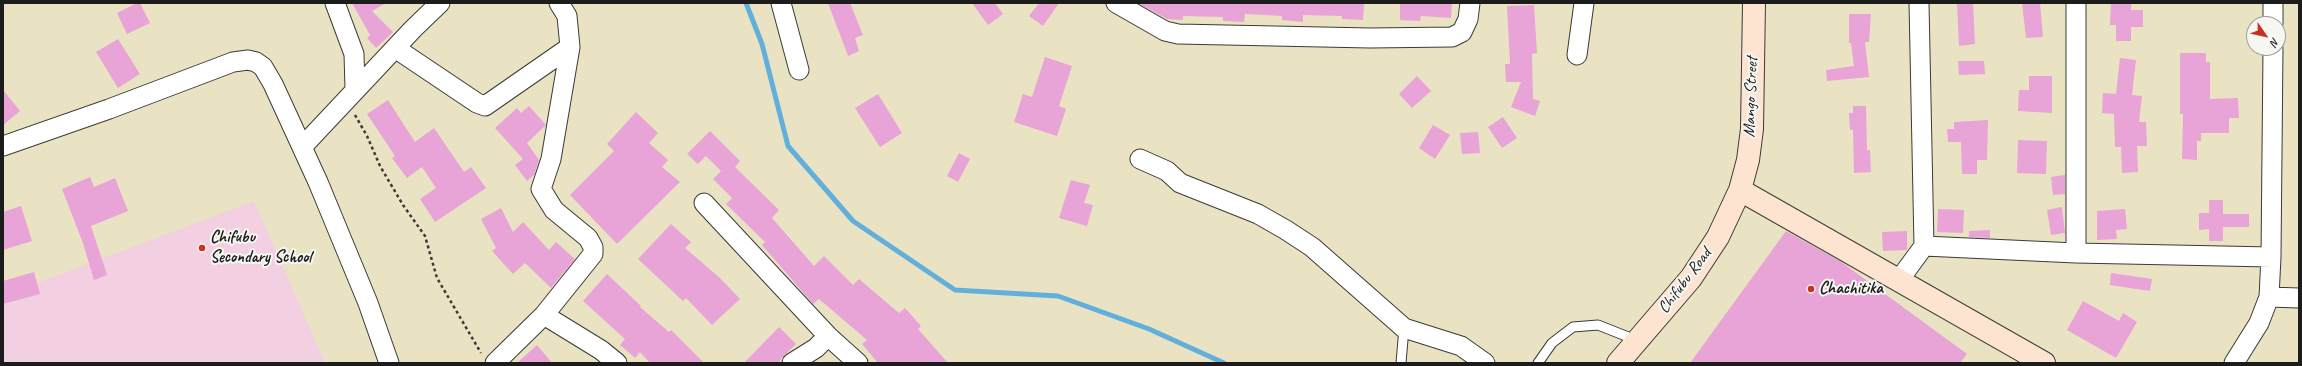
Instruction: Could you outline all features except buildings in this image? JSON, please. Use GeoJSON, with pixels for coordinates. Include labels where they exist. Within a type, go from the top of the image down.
{"type":"FeatureCollection","features":[{"type":"Feature","properties":{"kind":"main road","name":"Mango Street"},"geometry":{"type":"LineString","coordinates":[[1740,190],[1748,160],[1752,129],[1754,3]]}},
{"type":"Feature","properties":{"kind":"main road"},"geometry":{"type":"LineString","coordinates":[[1740,190],[2044,363]]}},
{"type":"Feature","properties":{"kind":"main road","name":"Chifubu Road"},"geometry":{"type":"LineString","coordinates":[[1618,363],[1691,278],[1718,237],[1740,190]]}},
{"type":"Feature","properties":{"kind":"street"},"geometry":{"type":"LineString","coordinates":[[335,3],[354,54],[351,94]]}},
{"type":"Feature","properties":{"kind":"street"},"geometry":{"type":"LineString","coordinates":[[302,146],[440,3]]}},
{"type":"Feature","properties":{"kind":"street"},"geometry":{"type":"LineString","coordinates":[[489,360],[544,315],[593,254],[593,247],[588,238],[554,210],[541,189],[551,159],[570,46],[567,16],[559,3]]}},
{"type":"Feature","properties":{"kind":"street"},"geometry":{"type":"LineString","coordinates":[[781,3],[800,70]]}},
{"type":"Feature","properties":{"kind":"street"},"geometry":{"type":"LineString","coordinates":[[1116,3],[1165,31],[1178,34],[1370,38],[1452,37],[1462,32],[1468,19],[1470,3]]}},
{"type":"Feature","properties":{"kind":"street"},"geometry":{"type":"LineString","coordinates":[[1577,55],[1584,3]]}},
{"type":"Feature","properties":{"kind":"street"},"geometry":{"type":"LineString","coordinates":[[1899,280],[1924,246],[1919,3]]}},
{"type":"Feature","properties":{"kind":"street"},"geometry":{"type":"LineString","coordinates":[[2076,3],[2076,253]]}},
{"type":"Feature","properties":{"kind":"street"},"geometry":{"type":"LineString","coordinates":[[2273,3],[2273,16]]}},
{"type":"Feature","properties":{"kind":"street"},"geometry":{"type":"LineString","coordinates":[[395,48],[485,106],[570,46]]}},
{"type":"Feature","properties":{"kind":"street"},"geometry":{"type":"LineString","coordinates":[[2234,363],[2259,323],[2269,297],[2272,256],[2273,56]]}},
{"type":"Feature","properties":{"kind":"street"},"geometry":{"type":"LineString","coordinates":[[3,146],[233,62],[248,60],[256,62],[263,67],[302,146],[368,303],[388,363]]}},
{"type":"Feature","properties":{"kind":"street"},"geometry":{"type":"LineString","coordinates":[[1140,159],[1167,171],[1180,183],[1258,214],[1286,230],[1312,247],[1404,328],[1461,346],[1486,363]]}},
{"type":"Feature","properties":{"kind":"street"},"geometry":{"type":"LineString","coordinates":[[704,203],[828,336],[858,363]]}},
{"type":"Feature","properties":{"kind":"street"},"geometry":{"type":"LineString","coordinates":[[1924,246],[2076,253],[2272,256]]}},
{"type":"Feature","properties":{"kind":"street"},"geometry":{"type":"LineString","coordinates":[[2269,297],[2299,298]]}},
{"type":"Feature","properties":{"kind":"street"},"geometry":{"type":"LineString","coordinates":[[544,315],[601,350],[617,363]]}},
{"type":"Feature","properties":{"kind":"street"},"geometry":{"type":"LineString","coordinates":[[792,363],[816,348],[828,336]]}},
{"type":"Feature","properties":{"kind":"lane"},"geometry":{"type":"LineString","coordinates":[[1538,363],[1552,343],[1573,327],[1598,325],[1638,341]]}},
{"type":"Feature","properties":{"kind":"lane"},"geometry":{"type":"LineString","coordinates":[[1401,363],[1404,328]]}},
{"type":"Feature","properties":{"kind":"path"},"geometry":{"type":"LineString","coordinates":[[351,94],[380,166],[403,205],[425,236],[437,278],[489,360]]}},
{"type":"Feature","properties":{"kind":"shaded area","name":"Chifubu Secondary School"},"geometry":{"type":"Polygon","coordinates":[[[254,201],[325,363],[3,363],[3,296],[254,201]]]}},
{"type":"Feature","properties":{"kind":"waterway"},"geometry":{"type":"LineString","coordinates":[[746,3],[762,44],[788,146],[853,221],[955,290],[1058,296],[1149,329],[1224,363]]}},
{"type":"Feature","properties":{"kind":"place","name":"Chifubu Secondary School"},"geometry":{"type":"Point","coordinates":[202,248]}},
{"type":"Feature","properties":{"kind":"place","name":"Chachitika"},"geometry":{"type":"Point","coordinates":[1811,289]}}]}
